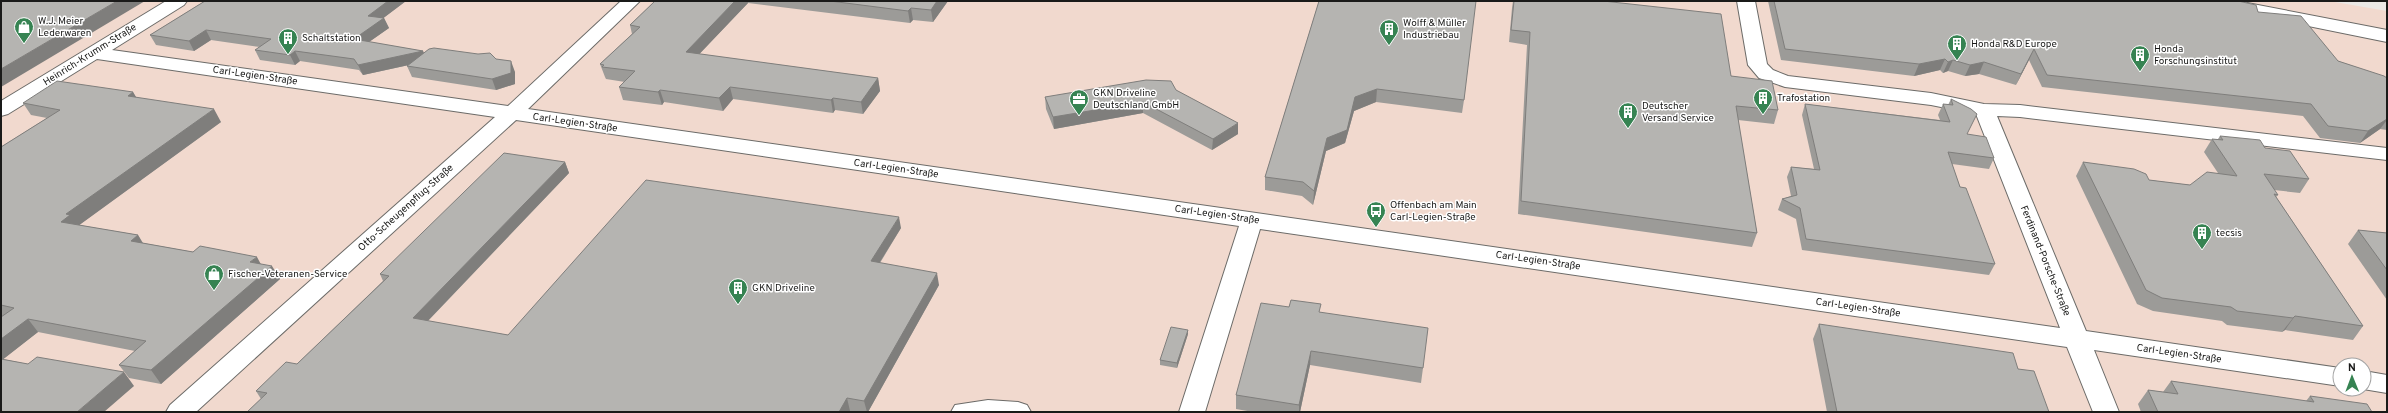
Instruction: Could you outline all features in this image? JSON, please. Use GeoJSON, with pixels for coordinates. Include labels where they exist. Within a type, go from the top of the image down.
{"type":"FeatureCollection","features":[{"type":"Feature","properties":{"kind":"street","name":"Heinrich-Krumm-Straße"},"geometry":{"type":"LineString","coordinates":[[1,110],[178,1]]}},
{"type":"Feature","properties":{"kind":"street","name":"Otto-Scheugenpflug-Straße"},"geometry":{"type":"LineString","coordinates":[[179,412],[511,114],[631,1]]}},
{"type":"Feature","properties":{"kind":"street"},"geometry":{"type":"LineString","coordinates":[[1746,1],[1758,65],[1766,74],[1774,78],[1795,83],[1931,99],[1984,110],[2020,111],[2387,154]]}},
{"type":"Feature","properties":{"kind":"street"},"geometry":{"type":"LineString","coordinates":[[2210,1],[2387,36]]}},
{"type":"Feature","properties":{"kind":"street","name":"Carl-Legien-Straße"},"geometry":{"type":"LineString","coordinates":[[94,53],[2332,376]]}},
{"type":"Feature","properties":{"kind":"street","name":"Ferdinand-Porsche-Straße"},"geometry":{"type":"LineString","coordinates":[[1984,110],[2106,412]]}},
{"type":"Feature","properties":{"kind":"street"},"geometry":{"type":"LineString","coordinates":[[1192,412],[1252,220]]}},
{"type":"Feature","properties":{"kind":"street"},"geometry":{"type":"LineString","coordinates":[[2372,381],[2387,384]]}},
{"type":"Feature","properties":{"kind":"street"},"geometry":{"type":"LineString","coordinates":[[964,412],[988,410],[1018,412]]}},
{"type":"Feature","properties":{"kind":"shaded area"},"geometry":{"type":"Polygon","coordinates":[[[1,1],[2329,1],[2387,11],[2387,412],[1,412],[1,1]]]}},
{"type":"Feature","properties":{"kind":"building"},"geometry":{"type":"Polygon","coordinates":[[[1,1],[117,1],[1,69],[1,1]]]}},
{"type":"Feature","properties":{"kind":"building"},"geometry":{"type":"Polygon","coordinates":[[[205,1],[388,1],[368,16],[384,18],[354,39],[423,51],[358,65],[354,59],[295,51],[290,55],[255,50],[271,39],[206,30],[189,41],[150,35],[205,1]]]}},
{"type":"Feature","properties":{"kind":"building"},"geometry":{"type":"Polygon","coordinates":[[[655,1],[735,1],[686,52],[878,78],[861,102],[833,98],[831,100],[730,87],[719,98],[660,90],[658,92],[619,87],[635,71],[602,67],[604,65],[600,64],[640,27],[630,25],[655,1]]]}},
{"type":"Feature","properties":{"kind":"building"},"geometry":{"type":"Polygon","coordinates":[[[830,1],[937,1],[931,10],[911,8],[908,11],[830,1]]]}},
{"type":"Feature","properties":{"kind":"building","name":"Wolff & Müller Industriebau"},"geometry":{"type":"Polygon","coordinates":[[[1319,1],[1476,1],[1464,100],[1377,89],[1355,97],[1347,130],[1327,138],[1314,191],[1303,182],[1265,177],[1319,1]]]}},
{"type":"Feature","properties":{"kind":"building","name":"Deutscher Versand Service"},"geometry":{"type":"Polygon","coordinates":[[[1514,1],[1603,1],[1721,14],[1731,76],[1772,81],[1778,110],[1736,106],[1757,233],[1521,201],[1530,32],[1511,30],[1514,1]]]}},
{"type":"Feature","properties":{"kind":"building","name":"Honda Forschungsinstitut"},"geometry":{"type":"Polygon","coordinates":[[[1774,1],[2238,1],[2256,5],[2258,12],[2301,16],[2338,61],[2387,78],[2387,119],[2368,131],[2328,126],[2311,104],[2047,75],[2034,49],[2021,74],[1984,62],[1970,65],[1953,60],[1948,62],[1945,59],[1919,64],[1785,49],[1774,1]]]}},
{"type":"Feature","properties":{"kind":"building"},"geometry":{"type":"Polygon","coordinates":[[[434,48],[478,54],[490,53],[496,59],[511,61],[511,73],[492,79],[407,66],[429,49],[434,48]]]}},
{"type":"Feature","properties":{"kind":"building"},"geometry":{"type":"Polygon","coordinates":[[[1146,80],[1171,81],[1176,90],[1238,123],[1213,139],[1143,102],[1053,117],[1045,97],[1146,80]]]}},
{"type":"Feature","properties":{"kind":"building"},"geometry":{"type":"Polygon","coordinates":[[[57,81],[133,92],[128,96],[214,109],[66,214],[70,215],[61,222],[138,235],[131,241],[193,252],[200,246],[257,257],[250,262],[272,266],[151,370],[119,365],[146,341],[28,319],[1,339],[1,317],[14,308],[1,305],[1,147],[60,110],[23,103],[57,81]]]}},
{"type":"Feature","properties":{"kind":"building"},"geometry":{"type":"Polygon","coordinates":[[[1951,99],[1971,109],[1977,114],[1967,134],[1986,137],[1994,158],[1948,152],[1960,187],[1966,188],[1995,264],[1806,239],[1800,208],[1782,199],[1797,195],[1791,167],[1820,170],[1805,104],[1950,122],[1943,104],[1953,105],[1951,99]]]}},
{"type":"Feature","properties":{"kind":"building","name":"tecsis"},"geometry":{"type":"Polygon","coordinates":[[[2220,136],[2260,140],[2265,148],[2290,151],[2309,179],[2264,174],[2278,195],[2274,194],[2363,326],[2295,316],[2293,318],[2237,311],[2231,307],[2162,298],[2146,290],[2083,162],[2134,169],[2146,174],[2149,180],[2190,185],[2207,172],[2237,176],[2212,139],[2223,140],[2220,136]]]}},
{"type":"Feature","properties":{"kind":"building","name":"GKN Driveline"},"geometry":{"type":"Polygon","coordinates":[[[504,153],[565,162],[413,318],[508,335],[646,180],[899,217],[871,261],[937,273],[864,401],[847,398],[839,412],[247,412],[267,393],[256,391],[286,362],[297,364],[389,276],[380,274],[504,153]]]}},
{"type":"Feature","properties":{"kind":"building"},"geometry":{"type":"Polygon","coordinates":[[[2358,230],[2387,233],[2387,270],[2358,230]]]}},
{"type":"Feature","properties":{"kind":"building"},"geometry":{"type":"Polygon","coordinates":[[[1291,300],[1321,304],[1319,312],[1428,328],[1423,368],[1311,351],[1299,405],[1236,395],[1261,303],[1289,307],[1291,300]]]}},
{"type":"Feature","properties":{"kind":"building"},"geometry":{"type":"Polygon","coordinates":[[[1819,324],[2013,353],[2018,369],[2034,371],[2049,412],[1837,412],[1819,324]]]}},
{"type":"Feature","properties":{"kind":"building"},"geometry":{"type":"Polygon","coordinates":[[[1171,327],[1188,330],[1177,363],[1160,360],[1171,327]]]}},
{"type":"Feature","properties":{"kind":"building"},"geometry":{"type":"Polygon","coordinates":[[[37,357],[124,372],[77,412],[1,412],[1,359],[28,364],[37,357]]]}},
{"type":"Feature","properties":{"kind":"building"},"geometry":{"type":"Polygon","coordinates":[[[2171,381],[2314,402],[2310,396],[2367,404],[2372,412],[2158,412],[2148,390],[2178,394],[2171,381]]]}},
{"type":"Feature","properties":{"kind":"place","name":"W.J. Meier Lederwaren"},"geometry":{"type":"Point","coordinates":[24,44]}},
{"type":"Feature","properties":{"kind":"place","name":"Wolff & Müller Industriebau"},"geometry":{"type":"Point","coordinates":[1389,46]}},
{"type":"Feature","properties":{"kind":"place","name":"Schaltstation"},"geometry":{"type":"Point","coordinates":[288,55]}},
{"type":"Feature","properties":{"kind":"place","name":"Honda R&D Europe"},"geometry":{"type":"Point","coordinates":[1957,61]}},
{"type":"Feature","properties":{"kind":"place","name":"Honda Forschungsinstitut"},"geometry":{"type":"Point","coordinates":[2140,72]}},
{"type":"Feature","properties":{"kind":"place","name":"Trafostation"},"geometry":{"type":"Point","coordinates":[1763,115]}},
{"type":"Feature","properties":{"kind":"place","name":"GKN Driveline Deutschland GmbH"},"geometry":{"type":"Point","coordinates":[1079,116]}},
{"type":"Feature","properties":{"kind":"place","name":"Deutscher Versand Service"},"geometry":{"type":"Point","coordinates":[1628,129]}},
{"type":"Feature","properties":{"kind":"place","name":"Offenbach am Main Carl-Legien-Straße"},"geometry":{"type":"Point","coordinates":[1376,228]}},
{"type":"Feature","properties":{"kind":"place","name":"tecsis"},"geometry":{"type":"Point","coordinates":[2202,250]}},
{"type":"Feature","properties":{"kind":"place","name":"Fischer-Veteranen-Service"},"geometry":{"type":"Point","coordinates":[214,291]}},
{"type":"Feature","properties":{"kind":"place","name":"GKN Driveline"},"geometry":{"type":"Point","coordinates":[738,305]}}]}
